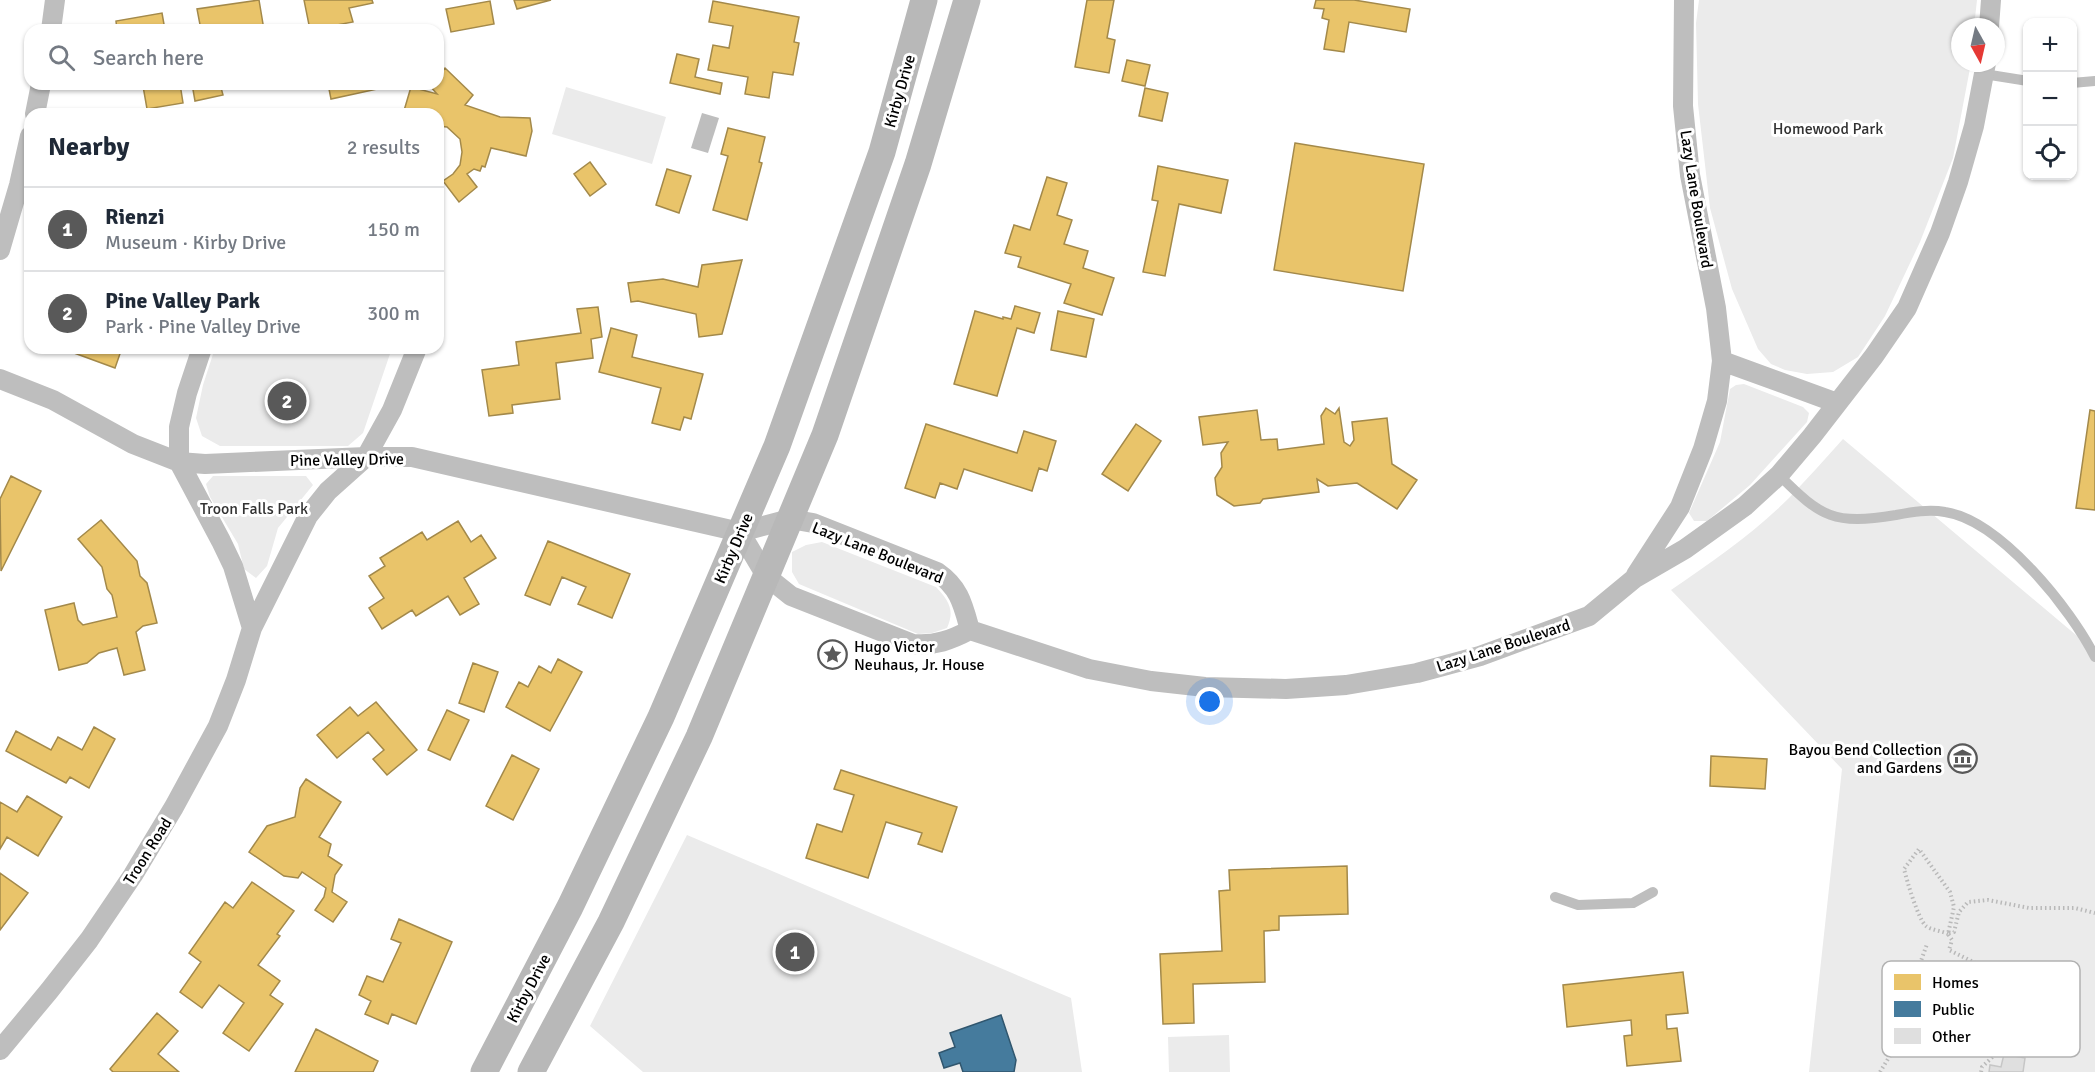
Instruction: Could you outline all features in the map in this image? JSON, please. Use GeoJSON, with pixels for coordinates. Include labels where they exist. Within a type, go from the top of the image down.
{"type":"FeatureCollection","features":[{"type":"Feature","properties":{"kind":"main road","name":"Kirby Drive"},"geometry":{"type":"LineString","coordinates":[[484,1072],[570,907],[661,717],[777,446],[882,153],[924,0]]}},
{"type":"Feature","properties":{"kind":"main road"},"geometry":{"type":"LineString","coordinates":[[531,1072],[626,891],[699,737],[825,435],[914,175],[967,0]]}},
{"type":"Feature","properties":{"kind":"street"},"geometry":{"type":"LineString","coordinates":[[52,24],[55,0]]}},
{"type":"Feature","properties":{"kind":"street","name":"Lazy Lane Boulevard"},"geometry":{"type":"LineString","coordinates":[[1635,578],[1680,507],[1704,449],[1717,401],[1722,361],[1716,308],[1690,175],[1683,106],[1684,0]]}},
{"type":"Feature","properties":{"kind":"street"},"geometry":{"type":"LineString","coordinates":[[1990,18],[1991,0]]}},
{"type":"Feature","properties":{"kind":"street","name":"Lazy Lane Boulevard"},"geometry":{"type":"LineString","coordinates":[[790,519],[818,525],[937,572],[951,582],[960,596],[970,630],[1089,669],[1151,681],[1217,688],[1286,689],[1346,685],[1418,673],[1480,656],[1589,616],[1635,578],[1712,531],[1745,506],[1779,475],[1874,356],[1903,314],[1940,233],[1974,126],[1984,72]]}},
{"type":"Feature","properties":{"kind":"street"},"geometry":{"type":"LineString","coordinates":[[36,108],[40,90]]}},
{"type":"Feature","properties":{"kind":"street"},"geometry":{"type":"LineString","coordinates":[[0,250],[24,165]]}},
{"type":"Feature","properties":{"kind":"street"},"geometry":{"type":"LineString","coordinates":[[200,354],[179,427],[179,462],[225,549],[243,595],[252,628]]}},
{"type":"Feature","properties":{"kind":"street","name":"Troon Road"},"geometry":{"type":"LineString","coordinates":[[0,1050],[89,939],[133,874],[174,807],[218,726],[236,680],[252,628],[308,516],[328,491],[366,457],[392,410],[415,354]]}},
{"type":"Feature","properties":{"kind":"street"},"geometry":{"type":"LineString","coordinates":[[1722,361],[1837,403]]}},
{"type":"Feature","properties":{"kind":"street","name":"Pine Valley Drive"},"geometry":{"type":"LineString","coordinates":[[0,379],[52,400],[133,444],[179,462],[205,464],[412,457],[740,532]]}},
{"type":"Feature","properties":{"kind":"street"},"geometry":{"type":"LineString","coordinates":[[790,519],[740,532],[766,576],[791,596],[913,644],[927,645],[948,641],[970,630]]}},
{"type":"Feature","properties":{"kind":"lane"},"geometry":{"type":"LineString","coordinates":[[1996,72],[2023,80]]}},
{"type":"Feature","properties":{"kind":"lane"},"geometry":{"type":"LineString","coordinates":[[2077,83],[2095,81]]}},
{"type":"Feature","properties":{"kind":"lane"},"geometry":{"type":"LineString","coordinates":[[1779,475],[1807,502],[1830,516],[1863,519],[1931,511],[1962,515],[1975,521],[1992,532],[2018,555],[2085,637],[2095,657]]}},
{"type":"Feature","properties":{"kind":"lane"},"geometry":{"type":"LineString","coordinates":[[1555,897],[1578,905],[1633,903],[1653,892]]}},
{"type":"Feature","properties":{"kind":"path"},"geometry":{"type":"LineString","coordinates":[[1971,961],[1949,950],[1952,940],[1948,934],[1954,907],[1950,892],[1919,849],[1904,869],[1908,890],[1927,927],[1948,934],[1954,932],[1959,912],[1968,902],[1988,900],[2029,908],[2075,908],[2095,913]]}},
{"type":"Feature","properties":{"kind":"path"},"geometry":{"type":"LineString","coordinates":[[1921,961],[1927,944]]}},
{"type":"Feature","properties":{"kind":"path"},"geometry":{"type":"LineString","coordinates":[[1880,1072],[1889,1057]]}},
{"type":"Feature","properties":{"kind":"path"},"geometry":{"type":"LineString","coordinates":[[1981,1072],[1982,1067],[1992,1057]]}},
{"type":"Feature","properties":{"kind":"green space","name":"Homewood Park"},"geometry":{"type":"Polygon","coordinates":[[[1699,0],[1977,0],[1975,18],[1951,18],[1951,72],[1969,72],[1953,158],[1920,242],[1885,316],[1858,357],[1833,372],[1807,374],[1785,370],[1771,364],[1758,349],[1732,289],[1710,208],[1698,104],[1696,23],[1699,0]]]}},
{"type":"Feature","properties":{"kind":"green space"},"geometry":{"type":"Polygon","coordinates":[[[566,87],[666,117],[652,164],[552,134],[566,87]]]}},
{"type":"Feature","properties":{"kind":"green space"},"geometry":{"type":"Polygon","coordinates":[[[213,354],[390,354],[363,433],[348,446],[220,446],[202,436],[196,418],[213,354]]]}},
{"type":"Feature","properties":{"kind":"green space"},"geometry":{"type":"Polygon","coordinates":[[[1744,384],[1803,407],[1809,413],[1807,422],[1750,485],[1707,521],[1694,521],[1689,513],[1720,442],[1730,389],[1744,384]]]}},
{"type":"Feature","properties":{"kind":"green space","name":"Bayou Bend Collection and Gardens"},"geometry":{"type":"Polygon","coordinates":[[[1843,439],[2095,651],[2095,1072],[1809,1072],[1842,769],[1671,590],[1747,535],[1789,498],[1843,439]]]}},
{"type":"Feature","properties":{"kind":"green space","name":"Troon Falls Park"},"geometry":{"type":"Polygon","coordinates":[[[213,476],[306,476],[313,485],[278,528],[267,566],[256,578],[244,569],[238,544],[210,497],[206,484],[213,476]]]}},
{"type":"Feature","properties":{"kind":"green space"},"geometry":{"type":"Polygon","coordinates":[[[822,542],[936,587],[949,606],[950,616],[947,628],[932,633],[918,634],[799,584],[792,572],[792,552],[806,545],[822,542]]]}},
{"type":"Feature","properties":{"kind":"green space"},"geometry":{"type":"Polygon","coordinates":[[[687,835],[1071,998],[1082,1072],[643,1072],[590,1026],[687,835]]]}},
{"type":"Feature","properties":{"kind":"green space"},"geometry":{"type":"Polygon","coordinates":[[[1229,1035],[1230,1072],[1169,1072],[1168,1037],[1229,1035]]]}},
{"type":"Feature","properties":{"kind":"shaded area"},"geometry":{"type":"Polygon","coordinates":[[[702,113],[719,118],[708,153],[691,148],[702,113]]]}},
{"type":"Feature","properties":{"kind":"building: Homes"},"geometry":{"type":"Polygon","coordinates":[[[259,0],[263,24],[200,24],[197,9],[259,0]]]}},
{"type":"Feature","properties":{"kind":"building: Homes"},"geometry":{"type":"Polygon","coordinates":[[[304,0],[372,0],[373,3],[349,8],[353,22],[309,24],[304,0]]]}},
{"type":"Feature","properties":{"kind":"building: Homes"},"geometry":{"type":"Polygon","coordinates":[[[514,0],[551,0],[517,9],[514,0]]]}},
{"type":"Feature","properties":{"kind":"building: Homes"},"geometry":{"type":"Polygon","coordinates":[[[1087,0],[1114,0],[1107,38],[1115,40],[1109,73],[1075,67],[1087,0]]]}},
{"type":"Feature","properties":{"kind":"building: Homes"},"geometry":{"type":"Polygon","coordinates":[[[1316,0],[1354,0],[1410,9],[1406,32],[1349,22],[1344,52],[1324,49],[1329,20],[1322,18],[1324,9],[1314,8],[1316,0]]]}},
{"type":"Feature","properties":{"kind":"building: Homes"},"geometry":{"type":"Polygon","coordinates":[[[490,1],[494,24],[451,32],[446,9],[490,1]]]}},
{"type":"Feature","properties":{"kind":"building: Homes"},"geometry":{"type":"Polygon","coordinates":[[[713,1],[799,17],[794,42],[799,43],[793,75],[773,72],[769,98],[745,94],[748,77],[708,70],[713,45],[729,48],[733,26],[709,22],[713,1]]]}},
{"type":"Feature","properties":{"kind":"building: Homes"},"geometry":{"type":"Polygon","coordinates":[[[162,13],[164,24],[116,24],[116,21],[162,13]]]}},
{"type":"Feature","properties":{"kind":"building: Homes"},"geometry":{"type":"Polygon","coordinates":[[[677,54],[699,59],[695,77],[722,83],[720,94],[670,83],[677,54]]]}},
{"type":"Feature","properties":{"kind":"building: Homes"},"geometry":{"type":"Polygon","coordinates":[[[1127,60],[1150,65],[1145,86],[1122,81],[1127,60]]]}},
{"type":"Feature","properties":{"kind":"building: Homes"},"geometry":{"type":"Polygon","coordinates":[[[444,69],[473,95],[465,105],[500,117],[530,118],[532,131],[526,156],[491,148],[485,167],[482,166],[480,171],[474,169],[467,174],[477,187],[459,202],[444,182],[460,165],[462,152],[460,139],[444,127],[444,108],[405,108],[410,90],[437,94],[434,90],[444,90],[444,69]]]}},
{"type":"Feature","properties":{"kind":"building: Homes"},"geometry":{"type":"Polygon","coordinates":[[[1145,88],[1168,93],[1162,121],[1139,116],[1145,88]]]}},
{"type":"Feature","properties":{"kind":"building: Homes"},"geometry":{"type":"Polygon","coordinates":[[[144,90],[181,90],[183,103],[147,108],[144,90]]]}},
{"type":"Feature","properties":{"kind":"building: Homes"},"geometry":{"type":"Polygon","coordinates":[[[193,90],[222,90],[223,95],[195,101],[193,90]]]}},
{"type":"Feature","properties":{"kind":"building: Homes"},"geometry":{"type":"Polygon","coordinates":[[[329,90],[373,90],[331,99],[329,90]]]}},
{"type":"Feature","properties":{"kind":"building: Homes"},"geometry":{"type":"Polygon","coordinates":[[[728,128],[765,137],[759,162],[762,163],[747,220],[713,210],[728,156],[721,154],[728,128]]]}},
{"type":"Feature","properties":{"kind":"building: Homes"},"geometry":{"type":"Polygon","coordinates":[[[1295,143],[1424,164],[1403,291],[1274,270],[1295,143]]]}},
{"type":"Feature","properties":{"kind":"building: Homes"},"geometry":{"type":"Polygon","coordinates":[[[590,162],[606,184],[590,196],[574,174],[590,162]]]}},
{"type":"Feature","properties":{"kind":"building: Homes"},"geometry":{"type":"Polygon","coordinates":[[[1158,166],[1228,180],[1221,213],[1179,204],[1165,276],[1143,272],[1158,201],[1152,200],[1158,166]]]}},
{"type":"Feature","properties":{"kind":"building: Homes"},"geometry":{"type":"Polygon","coordinates":[[[667,169],[691,176],[679,213],[656,205],[667,169]]]}},
{"type":"Feature","properties":{"kind":"building: Homes"},"geometry":{"type":"Polygon","coordinates":[[[1047,177],[1067,183],[1057,215],[1072,220],[1064,244],[1088,251],[1083,268],[1114,278],[1102,315],[1064,303],[1071,284],[1018,267],[1021,257],[1005,253],[1014,225],[1030,230],[1047,177]]]}},
{"type":"Feature","properties":{"kind":"building: Homes"},"geometry":{"type":"Polygon","coordinates":[[[742,260],[722,334],[699,337],[696,314],[638,301],[631,302],[628,283],[663,279],[698,287],[702,265],[742,260]]]}},
{"type":"Feature","properties":{"kind":"building: Homes"},"geometry":{"type":"Polygon","coordinates":[[[1015,306],[1040,313],[1034,333],[1017,328],[997,396],[954,384],[975,311],[1011,319],[1015,306]]]}},
{"type":"Feature","properties":{"kind":"building: Homes"},"geometry":{"type":"Polygon","coordinates":[[[598,307],[602,337],[591,339],[593,358],[556,363],[560,399],[512,405],[513,413],[489,416],[482,370],[519,365],[516,342],[581,333],[577,309],[598,307]]]}},
{"type":"Feature","properties":{"kind":"building: Homes"},"geometry":{"type":"Polygon","coordinates":[[[1058,311],[1094,319],[1086,357],[1051,350],[1058,311]]]}},
{"type":"Feature","properties":{"kind":"building: Homes"},"geometry":{"type":"Polygon","coordinates":[[[611,328],[637,335],[632,357],[703,374],[691,419],[684,417],[680,430],[652,423],[661,388],[599,372],[611,328]]]}},
{"type":"Feature","properties":{"kind":"building: Homes"},"geometry":{"type":"Polygon","coordinates":[[[77,354],[120,354],[115,368],[77,354]]]}},
{"type":"Feature","properties":{"kind":"building: Homes"},"geometry":{"type":"Polygon","coordinates":[[[1326,408],[1335,414],[1339,408],[1344,442],[1350,446],[1354,440],[1352,422],[1387,418],[1392,464],[1417,480],[1397,509],[1357,483],[1328,486],[1317,479],[1319,492],[1263,499],[1260,503],[1234,506],[1217,495],[1215,478],[1222,467],[1221,453],[1228,442],[1203,445],[1199,417],[1257,410],[1261,440],[1277,439],[1278,450],[1324,444],[1321,416],[1326,408]]]}},
{"type":"Feature","properties":{"kind":"building: Homes"},"geometry":{"type":"Polygon","coordinates":[[[2090,410],[2095,411],[2095,510],[2076,508],[2090,410]]]}},
{"type":"Feature","properties":{"kind":"building: Homes"},"geometry":{"type":"Polygon","coordinates":[[[926,424],[1017,453],[1024,431],[1056,441],[1047,471],[1039,468],[1032,491],[964,469],[957,489],[940,483],[935,498],[905,488],[926,424]]]}},
{"type":"Feature","properties":{"kind":"building: Homes"},"geometry":{"type":"Polygon","coordinates":[[[1136,424],[1161,441],[1128,491],[1102,474],[1136,424]]]}},
{"type":"Feature","properties":{"kind":"building: Homes"},"geometry":{"type":"Polygon","coordinates":[[[11,476],[41,491],[1,571],[0,499],[11,476]]]}},
{"type":"Feature","properties":{"kind":"building: Homes"},"geometry":{"type":"Polygon","coordinates":[[[101,520],[137,561],[140,576],[147,583],[157,623],[143,626],[136,632],[145,670],[124,675],[117,648],[99,653],[87,663],[59,670],[45,610],[74,603],[78,620],[83,625],[117,617],[102,567],[78,539],[101,520]]]}},
{"type":"Feature","properties":{"kind":"building: Homes"},"geometry":{"type":"Polygon","coordinates":[[[458,521],[471,542],[481,535],[496,558],[464,578],[479,604],[460,615],[448,596],[416,616],[412,610],[382,629],[369,608],[384,598],[369,576],[385,566],[380,558],[422,532],[427,540],[458,521]]]}},
{"type":"Feature","properties":{"kind":"building: Homes"},"geometry":{"type":"Polygon","coordinates":[[[548,541],[630,574],[612,618],[578,604],[586,587],[562,577],[550,605],[525,595],[548,541]]]}},
{"type":"Feature","properties":{"kind":"building: Homes"},"geometry":{"type":"Polygon","coordinates":[[[558,659],[582,672],[550,731],[506,707],[519,682],[528,687],[539,666],[551,673],[558,659]]]}},
{"type":"Feature","properties":{"kind":"building: Homes"},"geometry":{"type":"Polygon","coordinates":[[[473,663],[498,672],[484,712],[459,703],[473,663]]]}},
{"type":"Feature","properties":{"kind":"building: Homes"},"geometry":{"type":"Polygon","coordinates":[[[376,702],[417,750],[387,775],[373,759],[384,750],[368,732],[337,758],[317,735],[350,707],[358,716],[376,702]]]}},
{"type":"Feature","properties":{"kind":"building: Homes"},"geometry":{"type":"Polygon","coordinates":[[[447,710],[469,720],[450,760],[428,750],[447,710]]]}},
{"type":"Feature","properties":{"kind":"building: Homes"},"geometry":{"type":"Polygon","coordinates":[[[94,727],[115,739],[89,788],[70,777],[66,783],[6,751],[16,731],[51,750],[58,737],[82,750],[94,727]]]}},
{"type":"Feature","properties":{"kind":"building: Homes"},"geometry":{"type":"Polygon","coordinates":[[[512,755],[539,769],[513,820],[486,806],[512,755]]]}},
{"type":"Feature","properties":{"kind":"building: Homes"},"geometry":{"type":"Polygon","coordinates":[[[1711,756],[1767,759],[1765,789],[1710,786],[1711,756]]]}},
{"type":"Feature","properties":{"kind":"building: Homes"},"geometry":{"type":"Polygon","coordinates":[[[841,770],[957,807],[942,852],[918,844],[922,833],[886,822],[868,878],[806,858],[817,824],[842,832],[854,795],[834,789],[841,770]]]}},
{"type":"Feature","properties":{"kind":"building: Homes"},"geometry":{"type":"Polygon","coordinates":[[[306,779],[341,802],[319,837],[331,844],[328,856],[342,865],[335,875],[332,892],[347,902],[333,922],[315,910],[324,897],[326,888],[302,872],[298,878],[284,876],[249,852],[267,826],[295,817],[300,788],[306,779]]]}},
{"type":"Feature","properties":{"kind":"building: Homes"},"geometry":{"type":"Polygon","coordinates":[[[27,796],[62,817],[38,856],[7,837],[0,849],[0,802],[17,812],[27,796]]]}},
{"type":"Feature","properties":{"kind":"building: Homes"},"geometry":{"type":"Polygon","coordinates":[[[1347,866],[1348,914],[1279,916],[1279,930],[1264,931],[1265,982],[1193,984],[1194,1023],[1163,1024],[1160,954],[1222,951],[1219,891],[1230,890],[1229,870],[1347,866]]]}},
{"type":"Feature","properties":{"kind":"building: Homes"},"geometry":{"type":"Polygon","coordinates":[[[0,873],[28,893],[0,930],[0,873]]]}},
{"type":"Feature","properties":{"kind":"building: Homes"},"geometry":{"type":"Polygon","coordinates":[[[252,882],[294,911],[277,934],[280,936],[258,965],[280,981],[270,995],[283,1004],[249,1051],[223,1033],[244,1003],[219,985],[202,1008],[180,992],[201,962],[189,953],[225,902],[233,908],[252,882]]]}},
{"type":"Feature","properties":{"kind":"building: Homes"},"geometry":{"type":"Polygon","coordinates":[[[399,919],[452,942],[416,1024],[392,1014],[388,1024],[365,1014],[371,1001],[359,995],[367,976],[383,982],[401,943],[391,939],[399,919]]]}},
{"type":"Feature","properties":{"kind":"building: Homes"},"geometry":{"type":"Polygon","coordinates":[[[1683,972],[1688,1013],[1666,1015],[1667,1029],[1677,1028],[1681,1061],[1627,1066],[1624,1036],[1632,1035],[1631,1020],[1567,1027],[1563,985],[1683,972]]]}},
{"type":"Feature","properties":{"kind":"building: Homes"},"geometry":{"type":"Polygon","coordinates":[[[157,1013],[178,1031],[158,1054],[179,1072],[113,1072],[110,1069],[157,1013]]]}},
{"type":"Feature","properties":{"kind":"building: Homes"},"geometry":{"type":"Polygon","coordinates":[[[316,1029],[378,1061],[373,1072],[295,1072],[316,1029]]]}},
{"type":"Feature","properties":{"kind":"building: Public"},"geometry":{"type":"Polygon","coordinates":[[[1001,1015],[1016,1060],[1014,1072],[963,1072],[960,1063],[944,1068],[939,1053],[955,1047],[950,1033],[1001,1015]]]}},
{"type":"Feature","properties":{"kind":"building: Other"},"geometry":{"type":"Polygon","coordinates":[[[2003,1057],[2025,1058],[2023,1072],[1989,1072],[1990,1065],[2001,1067],[2003,1057]]]}},
{"type":"Feature","properties":{"kind":"place","name":"Pine Valley Park"},"geometry":{"type":"Point","coordinates":[287,401]}},
{"type":"Feature","properties":{"kind":"place","name":"Hugo Victor Neuhaus, Jr. House"},"geometry":{"type":"Point","coordinates":[833,655]}},
{"type":"Feature","properties":{"kind":"place","name":"Bayou Bend Collection and Gardens"},"geometry":{"type":"Point","coordinates":[1963,758]}},
{"type":"Feature","properties":{"kind":"place","name":"Rienzi"},"geometry":{"type":"Point","coordinates":[795,952]}}]}
